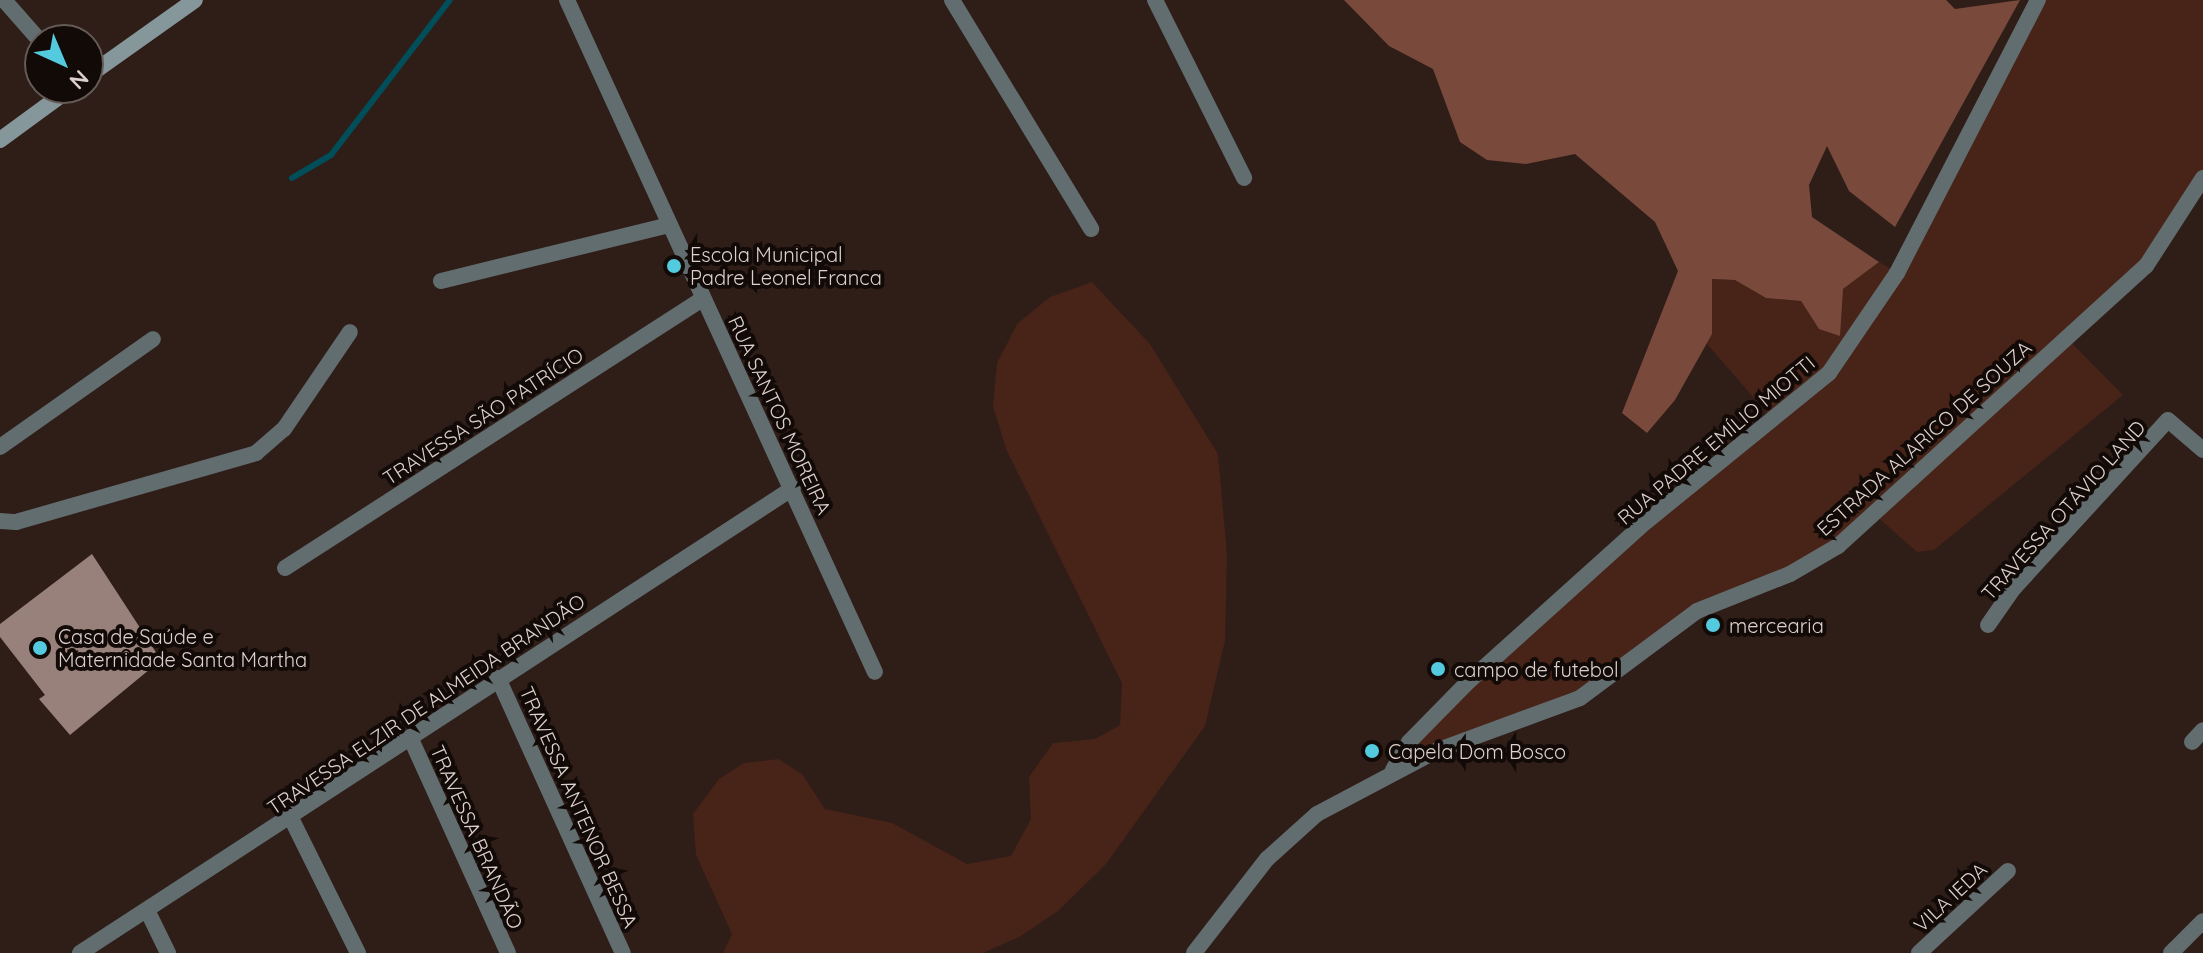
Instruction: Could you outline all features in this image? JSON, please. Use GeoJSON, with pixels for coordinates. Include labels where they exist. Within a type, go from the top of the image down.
{"type":"FeatureCollection","features":[{"type":"Feature","properties":{"kind":"main road"},"geometry":{"type":"LineString","coordinates":[[104,65],[195,0]]}},
{"type":"Feature","properties":{"kind":"main road"},"geometry":{"type":"LineString","coordinates":[[0,140],[49,104]]}},
{"type":"Feature","properties":{"kind":"street"},"geometry":{"type":"LineString","coordinates":[[4,0],[25,24]]}},
{"type":"Feature","properties":{"kind":"street","name":"RUA SANTOS MOREIRA"},"geometry":{"type":"LineString","coordinates":[[567,0],[875,672]]}},
{"type":"Feature","properties":{"kind":"street"},"geometry":{"type":"LineString","coordinates":[[952,0],[1091,229]]}},
{"type":"Feature","properties":{"kind":"street"},"geometry":{"type":"LineString","coordinates":[[1155,0],[1244,178]]}},
{"type":"Feature","properties":{"kind":"street","name":"RUA PADRE EMÍLIO MIOTTI"},"geometry":{"type":"LineString","coordinates":[[1393,770],[1409,742],[1469,681],[1647,521],[1829,373],[1897,273],[2038,0]]}},
{"type":"Feature","properties":{"kind":"street","name":"ESTRADA ALARICO DE SOUZA"},"geometry":{"type":"LineString","coordinates":[[1194,953],[1282,843],[1317,814],[1393,770],[1570,703],[1697,611],[1790,574],[1838,546],[2146,266],[2203,178]]}},
{"type":"Feature","properties":{"kind":"street"},"geometry":{"type":"LineString","coordinates":[[441,281],[669,225]]}},
{"type":"Feature","properties":{"kind":"street","name":"TRAVESSA SÃO PATRÍCIO"},"geometry":{"type":"LineString","coordinates":[[285,568],[703,299]]}},
{"type":"Feature","properties":{"kind":"street"},"geometry":{"type":"LineString","coordinates":[[0,521],[16,522],[256,453],[284,429],[350,332]]}},
{"type":"Feature","properties":{"kind":"street"},"geometry":{"type":"LineString","coordinates":[[0,447],[153,339]]}},
{"type":"Feature","properties":{"kind":"street","name":"TRAVESSA OTÁVIO LAND"},"geometry":{"type":"LineString","coordinates":[[1988,625],[2013,589],[2168,420],[2203,450]]}},
{"type":"Feature","properties":{"kind":"street","name":"TRAVESSA ELZIR DE ALMEIDA BRANDÃO"},"geometry":{"type":"LineString","coordinates":[[80,953],[148,912],[498,678],[793,488]]}},
{"type":"Feature","properties":{"kind":"street","name":"TRAVESSA ANTENOR BESSA"},"geometry":{"type":"LineString","coordinates":[[498,678],[623,953]]}},
{"type":"Feature","properties":{"kind":"street","name":"TRAVESSA BRANDÃO"},"geometry":{"type":"LineString","coordinates":[[410,737],[508,953]]}},
{"type":"Feature","properties":{"kind":"street"},"geometry":{"type":"LineString","coordinates":[[291,818],[358,953]]}},
{"type":"Feature","properties":{"kind":"street","name":"VILA IEDA"},"geometry":{"type":"LineString","coordinates":[[1919,953],[2008,871]]}},
{"type":"Feature","properties":{"kind":"street"},"geometry":{"type":"LineString","coordinates":[[148,912],[168,953]]}},
{"type":"Feature","properties":{"kind":"street"},"geometry":{"type":"LineString","coordinates":[[2171,953],[2203,921]]}},
{"type":"Feature","properties":{"kind":"shaded area"},"geometry":{"type":"Polygon","coordinates":[[[1344,0],[1946,0],[1955,9],[2020,0],[1895,227],[1849,191],[1827,146],[1809,185],[1812,217],[1879,262],[1843,289],[1840,336],[1819,329],[1801,301],[1766,298],[1735,280],[1712,279],[1712,334],[1675,400],[1647,433],[1622,413],[1678,271],[1655,222],[1575,154],[1526,164],[1487,160],[1460,142],[1433,69],[1389,46],[1344,0]]]}},
{"type":"Feature","properties":{"kind":"shaded area"},"geometry":{"type":"Polygon","coordinates":[[[2038,0],[2203,0],[2203,178],[2175,226],[2065,336],[2123,395],[1934,550],[1917,552],[1875,515],[1838,546],[1729,593],[1614,676],[1393,770],[1431,719],[1774,421],[1707,344],[1712,279],[1735,280],[1766,298],[1801,301],[1819,329],[1843,289],[1879,262],[1896,272],[2038,0]]]}},
{"type":"Feature","properties":{"kind":"shaded area"},"geometry":{"type":"Polygon","coordinates":[[[1092,282],[1150,344],[1218,454],[1227,554],[1225,641],[1205,726],[1106,864],[1058,911],[1021,936],[983,953],[723,953],[732,934],[696,855],[693,814],[719,779],[744,763],[778,759],[802,774],[825,809],[892,823],[967,864],[1011,856],[1031,819],[1029,777],[1053,743],[1095,739],[1120,725],[1122,683],[1006,449],[993,406],[997,363],[1017,324],[1050,297],[1092,282]]]}},
{"type":"Feature","properties":{"kind":"building","name":"Casa de Saúde e Maternidade Santa Martha"},"geometry":{"type":"Polygon","coordinates":[[[92,554],[161,660],[70,735],[39,699],[45,695],[0,637],[0,624],[92,554]]]}},
{"type":"Feature","properties":{"kind":"waterway"},"geometry":{"type":"LineString","coordinates":[[292,178],[331,155],[450,0]]}},
{"type":"Feature","properties":{"kind":"place","name":"Escola Municipal Padre Leonel Franca"},"geometry":{"type":"Point","coordinates":[674,266]}},
{"type":"Feature","properties":{"kind":"place","name":"mercearia"},"geometry":{"type":"Point","coordinates":[1713,625]}},
{"type":"Feature","properties":{"kind":"place","name":"Casa de Saúde e Maternidade Santa Martha"},"geometry":{"type":"Point","coordinates":[40,648]}},
{"type":"Feature","properties":{"kind":"place","name":"campo de futebol"},"geometry":{"type":"Point","coordinates":[1438,669]}},
{"type":"Feature","properties":{"kind":"place","name":"Capela Dom Bosco"},"geometry":{"type":"Point","coordinates":[1372,751]}}]}
